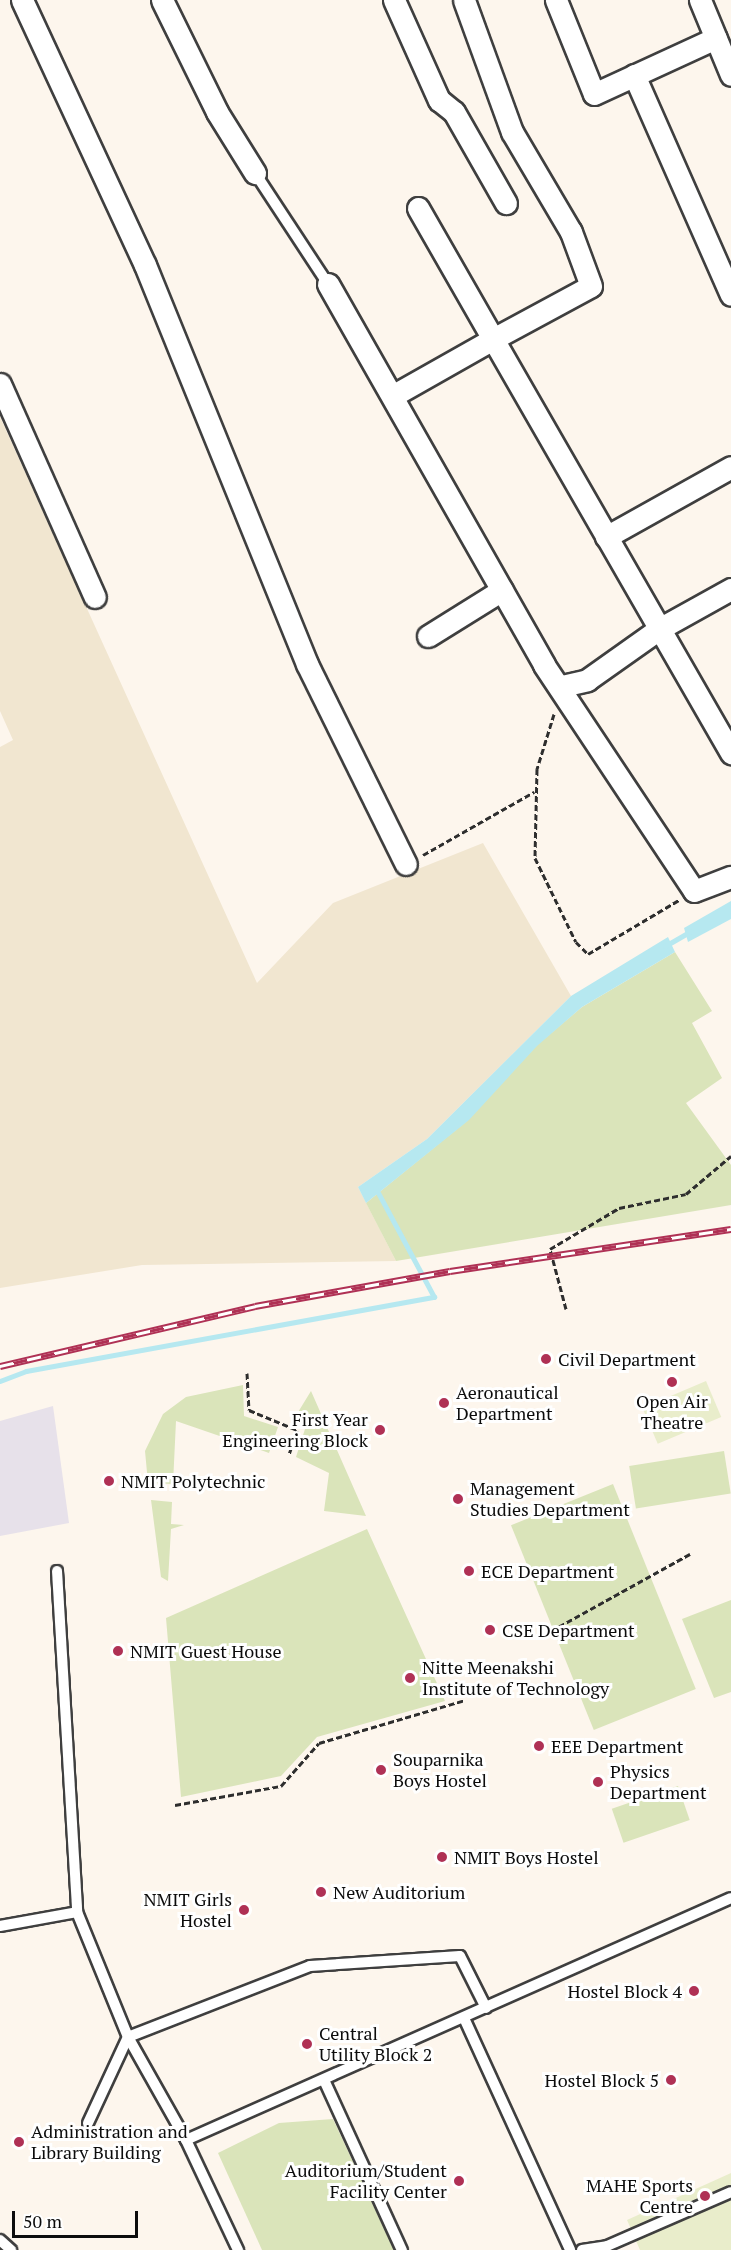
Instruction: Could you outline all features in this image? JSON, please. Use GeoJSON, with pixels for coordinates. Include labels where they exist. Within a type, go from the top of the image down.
{"type":"FeatureCollection","features":[{"type":"Feature","properties":{"kind":"street"},"geometry":{"type":"LineString","coordinates":[[22,0],[145,265],[307,664],[406,864]]}},
{"type":"Feature","properties":{"kind":"street"},"geometry":{"type":"LineString","coordinates":[[162,0],[217,112],[255,173]]}},
{"type":"Feature","properties":{"kind":"street"},"geometry":{"type":"LineString","coordinates":[[394,0],[439,100],[454,112],[507,203]]}},
{"type":"Feature","properties":{"kind":"street"},"geometry":{"type":"LineString","coordinates":[[394,395],[591,286],[571,232],[512,132],[464,0]]}},
{"type":"Feature","properties":{"kind":"street"},"geometry":{"type":"LineString","coordinates":[[556,0],[594,94],[716,38]]}},
{"type":"Feature","properties":{"kind":"street"},"geometry":{"type":"LineString","coordinates":[[700,0],[731,75]]}},
{"type":"Feature","properties":{"kind":"street"},"geometry":{"type":"LineString","coordinates":[[634,75],[731,295]]}},
{"type":"Feature","properties":{"kind":"street"},"geometry":{"type":"LineString","coordinates":[[418,208],[658,629],[730,748]]}},
{"type":"Feature","properties":{"kind":"street"},"geometry":{"type":"LineString","coordinates":[[328,284],[394,395],[544,665],[562,686],[694,891],[731,877]]}},
{"type":"Feature","properties":{"kind":"street"},"geometry":{"type":"LineString","coordinates":[[0,384],[95,597]]}},
{"type":"Feature","properties":{"kind":"street"},"geometry":{"type":"LineString","coordinates":[[606,537],[731,467]]}},
{"type":"Feature","properties":{"kind":"street"},"geometry":{"type":"LineString","coordinates":[[562,686],[587,680],[658,629],[731,589]]}},
{"type":"Feature","properties":{"kind":"street"},"geometry":{"type":"LineString","coordinates":[[428,636],[502,590]]}},
{"type":"Feature","properties":{"kind":"lane"},"geometry":{"type":"LineString","coordinates":[[255,173],[328,284]]}},
{"type":"Feature","properties":{"kind":"lane"},"geometry":{"type":"LineString","coordinates":[[57,1571],[77,1912],[128,2037],[186,2140],[238,2250]]}},
{"type":"Feature","properties":{"kind":"lane"},"geometry":{"type":"LineString","coordinates":[[186,2140],[731,1898]]}},
{"type":"Feature","properties":{"kind":"lane"},"geometry":{"type":"LineString","coordinates":[[0,1926],[77,1912]]}},
{"type":"Feature","properties":{"kind":"lane"},"geometry":{"type":"LineString","coordinates":[[88,2123],[128,2037],[310,1966],[460,1956],[486,2008]]}},
{"type":"Feature","properties":{"kind":"lane"},"geometry":{"type":"LineString","coordinates":[[464,2018],[570,2250]]}},
{"type":"Feature","properties":{"kind":"lane"},"geometry":{"type":"LineString","coordinates":[[324,2080],[402,2250]]}},
{"type":"Feature","properties":{"kind":"lane"},"geometry":{"type":"LineString","coordinates":[[582,2250],[608,2248],[731,2192]]}},
{"type":"Feature","properties":{"kind":"lane"},"geometry":{"type":"LineString","coordinates":[[0,2240],[11,2250]]}},
{"type":"Feature","properties":{"kind":"path"},"geometry":{"type":"LineString","coordinates":[[562,686],[535,791],[535,858],[576,942],[588,954],[694,891]]}},
{"type":"Feature","properties":{"kind":"path"},"geometry":{"type":"LineString","coordinates":[[406,864],[535,791]]}},
{"type":"Feature","properties":{"kind":"path"},"geometry":{"type":"LineString","coordinates":[[566,1309],[550,1249],[619,1208],[686,1194],[731,1156]]}},
{"type":"Feature","properties":{"kind":"path"},"geometry":{"type":"LineString","coordinates":[[247,1373],[249,1410],[297,1430],[289,1454]]}},
{"type":"Feature","properties":{"kind":"path"},"geometry":{"type":"LineString","coordinates":[[551,1631],[690,1554]]}},
{"type":"Feature","properties":{"kind":"path"},"geometry":{"type":"LineString","coordinates":[[175,1805],[281,1785],[319,1743],[465,1700]]}},
{"type":"Feature","properties":{"kind":"shaded area"},"geometry":{"type":"Polygon","coordinates":[[[0,417],[257,983],[333,903],[483,843],[571,996],[427,1139],[358,1187],[396,1261],[142,1265],[0,1288],[0,747],[13,740],[0,711],[0,417]]]}},
{"type":"Feature","properties":{"kind":"shaded area"},"geometry":{"type":"Polygon","coordinates":[[[53,1406],[69,1523],[0,1536],[0,1421],[53,1406]]]}},
{"type":"Feature","properties":{"kind":"green space"},"geometry":{"type":"Polygon","coordinates":[[[675,952],[712,1011],[692,1023],[722,1078],[686,1103],[731,1165],[731,1205],[396,1261],[366,1203],[468,1120],[537,1045],[582,1007],[675,952]]]}},
{"type":"Feature","properties":{"kind":"green space"},"geometry":{"type":"Polygon","coordinates":[[[706,1381],[721,1417],[658,1444],[642,1408],[706,1381]]]}},
{"type":"Feature","properties":{"kind":"green space"},"geometry":{"type":"Polygon","coordinates":[[[243,1385],[244,1416],[278,1427],[269,1453],[176,1421],[173,1484],[148,1483],[145,1451],[163,1414],[186,1397],[243,1385]]]}},
{"type":"Feature","properties":{"kind":"green space"},"geometry":{"type":"Polygon","coordinates":[[[311,1391],[366,1516],[324,1511],[329,1473],[296,1457],[306,1426],[292,1422],[311,1391]]]}},
{"type":"Feature","properties":{"kind":"green space"},"geometry":{"type":"Polygon","coordinates":[[[724,1451],[731,1493],[636,1508],[629,1466],[724,1451]]]}},
{"type":"Feature","properties":{"kind":"green space"},"geometry":{"type":"Polygon","coordinates":[[[613,1484],[696,1689],[594,1730],[511,1525],[613,1484]]]}},
{"type":"Feature","properties":{"kind":"green space"},"geometry":{"type":"Polygon","coordinates":[[[151,1500],[172,1502],[171,1524],[184,1525],[171,1529],[168,1581],[161,1577],[151,1500]]]}},
{"type":"Feature","properties":{"kind":"green space"},"geometry":{"type":"Polygon","coordinates":[[[367,1529],[445,1701],[317,1737],[281,1776],[181,1797],[166,1618],[367,1529]]]}},
{"type":"Feature","properties":{"kind":"green space"},"geometry":{"type":"Polygon","coordinates":[[[731,1600],[731,1692],[714,1698],[682,1619],[731,1600]]]}},
{"type":"Feature","properties":{"kind":"green space"},"geometry":{"type":"Polygon","coordinates":[[[678,1786],[690,1820],[624,1843],[612,1809],[678,1786]]]}},
{"type":"Feature","properties":{"kind":"green space"},"geometry":{"type":"Polygon","coordinates":[[[333,2119],[394,2250],[262,2250],[218,2153],[279,2123],[333,2119]]]}},
{"type":"Feature","properties":{"kind":"green space","name":"MAHE Sports Centre"},"geometry":{"type":"Polygon","coordinates":[[[731,2173],[731,2250],[640,2250],[627,2220],[731,2173]]]}},
{"type":"Feature","properties":{"kind":"water"},"geometry":{"type":"Polygon","coordinates":[[[731,901],[731,919],[688,942],[684,928],[731,901]]]}},
{"type":"Feature","properties":{"kind":"water"},"geometry":{"type":"Polygon","coordinates":[[[668,937],[675,952],[582,1007],[537,1046],[469,1120],[366,1203],[358,1187],[427,1139],[571,996],[668,937]]]}},
{"type":"Feature","properties":{"kind":"waterway"},"geometry":{"type":"LineString","coordinates":[[665,946],[691,931]]}},
{"type":"Feature","properties":{"kind":"waterway"},"geometry":{"type":"LineString","coordinates":[[0,1381],[26,1371],[434,1297],[376,1189]]}},
{"type":"Feature","properties":{"kind":"railway"},"geometry":{"type":"LineString","coordinates":[[0,1366],[255,1306],[450,1271],[731,1229]]}},
{"type":"Feature","properties":{"kind":"place","name":"Civil Department"},"geometry":{"type":"Point","coordinates":[546,1359]}},
{"type":"Feature","properties":{"kind":"place","name":"Open Air Theatre"},"geometry":{"type":"Point","coordinates":[672,1382]}},
{"type":"Feature","properties":{"kind":"place","name":"Aeronautical Department"},"geometry":{"type":"Point","coordinates":[444,1403]}},
{"type":"Feature","properties":{"kind":"place","name":"First Year Engineering Block"},"geometry":{"type":"Point","coordinates":[380,1430]}},
{"type":"Feature","properties":{"kind":"place","name":"NMIT Polytechnic"},"geometry":{"type":"Point","coordinates":[109,1481]}},
{"type":"Feature","properties":{"kind":"place","name":"Management Studies Department"},"geometry":{"type":"Point","coordinates":[458,1499]}},
{"type":"Feature","properties":{"kind":"place","name":"ECE Department"},"geometry":{"type":"Point","coordinates":[469,1571]}},
{"type":"Feature","properties":{"kind":"place","name":"CSE Department"},"geometry":{"type":"Point","coordinates":[490,1630]}},
{"type":"Feature","properties":{"kind":"place","name":"NMIT Guest House"},"geometry":{"type":"Point","coordinates":[118,1651]}},
{"type":"Feature","properties":{"kind":"place","name":"Nitte Meenakshi Institute of Technology"},"geometry":{"type":"Point","coordinates":[410,1678]}},
{"type":"Feature","properties":{"kind":"place","name":"EEE Department"},"geometry":{"type":"Point","coordinates":[539,1746]}},
{"type":"Feature","properties":{"kind":"place","name":"Souparnika Boys Hostel"},"geometry":{"type":"Point","coordinates":[381,1770]}},
{"type":"Feature","properties":{"kind":"place","name":"Physics Department"},"geometry":{"type":"Point","coordinates":[598,1782]}},
{"type":"Feature","properties":{"kind":"place","name":"NMIT Boys Hostel"},"geometry":{"type":"Point","coordinates":[442,1857]}},
{"type":"Feature","properties":{"kind":"place","name":"New Auditorium"},"geometry":{"type":"Point","coordinates":[321,1892]}},
{"type":"Feature","properties":{"kind":"place","name":"NMIT Girls Hostel"},"geometry":{"type":"Point","coordinates":[244,1910]}},
{"type":"Feature","properties":{"kind":"place","name":"Hostel Block 4"},"geometry":{"type":"Point","coordinates":[694,1991]}},
{"type":"Feature","properties":{"kind":"place","name":"Central Utility Block 2"},"geometry":{"type":"Point","coordinates":[307,2044]}},
{"type":"Feature","properties":{"kind":"place","name":"Hostel Block 5"},"geometry":{"type":"Point","coordinates":[671,2080]}},
{"type":"Feature","properties":{"kind":"place","name":"Administration and Library Building"},"geometry":{"type":"Point","coordinates":[19,2142]}},
{"type":"Feature","properties":{"kind":"place","name":"Auditorium/Student Facility Center"},"geometry":{"type":"Point","coordinates":[459,2181]}},
{"type":"Feature","properties":{"kind":"place","name":"MAHE Sports Centre"},"geometry":{"type":"Point","coordinates":[705,2196]}}]}
